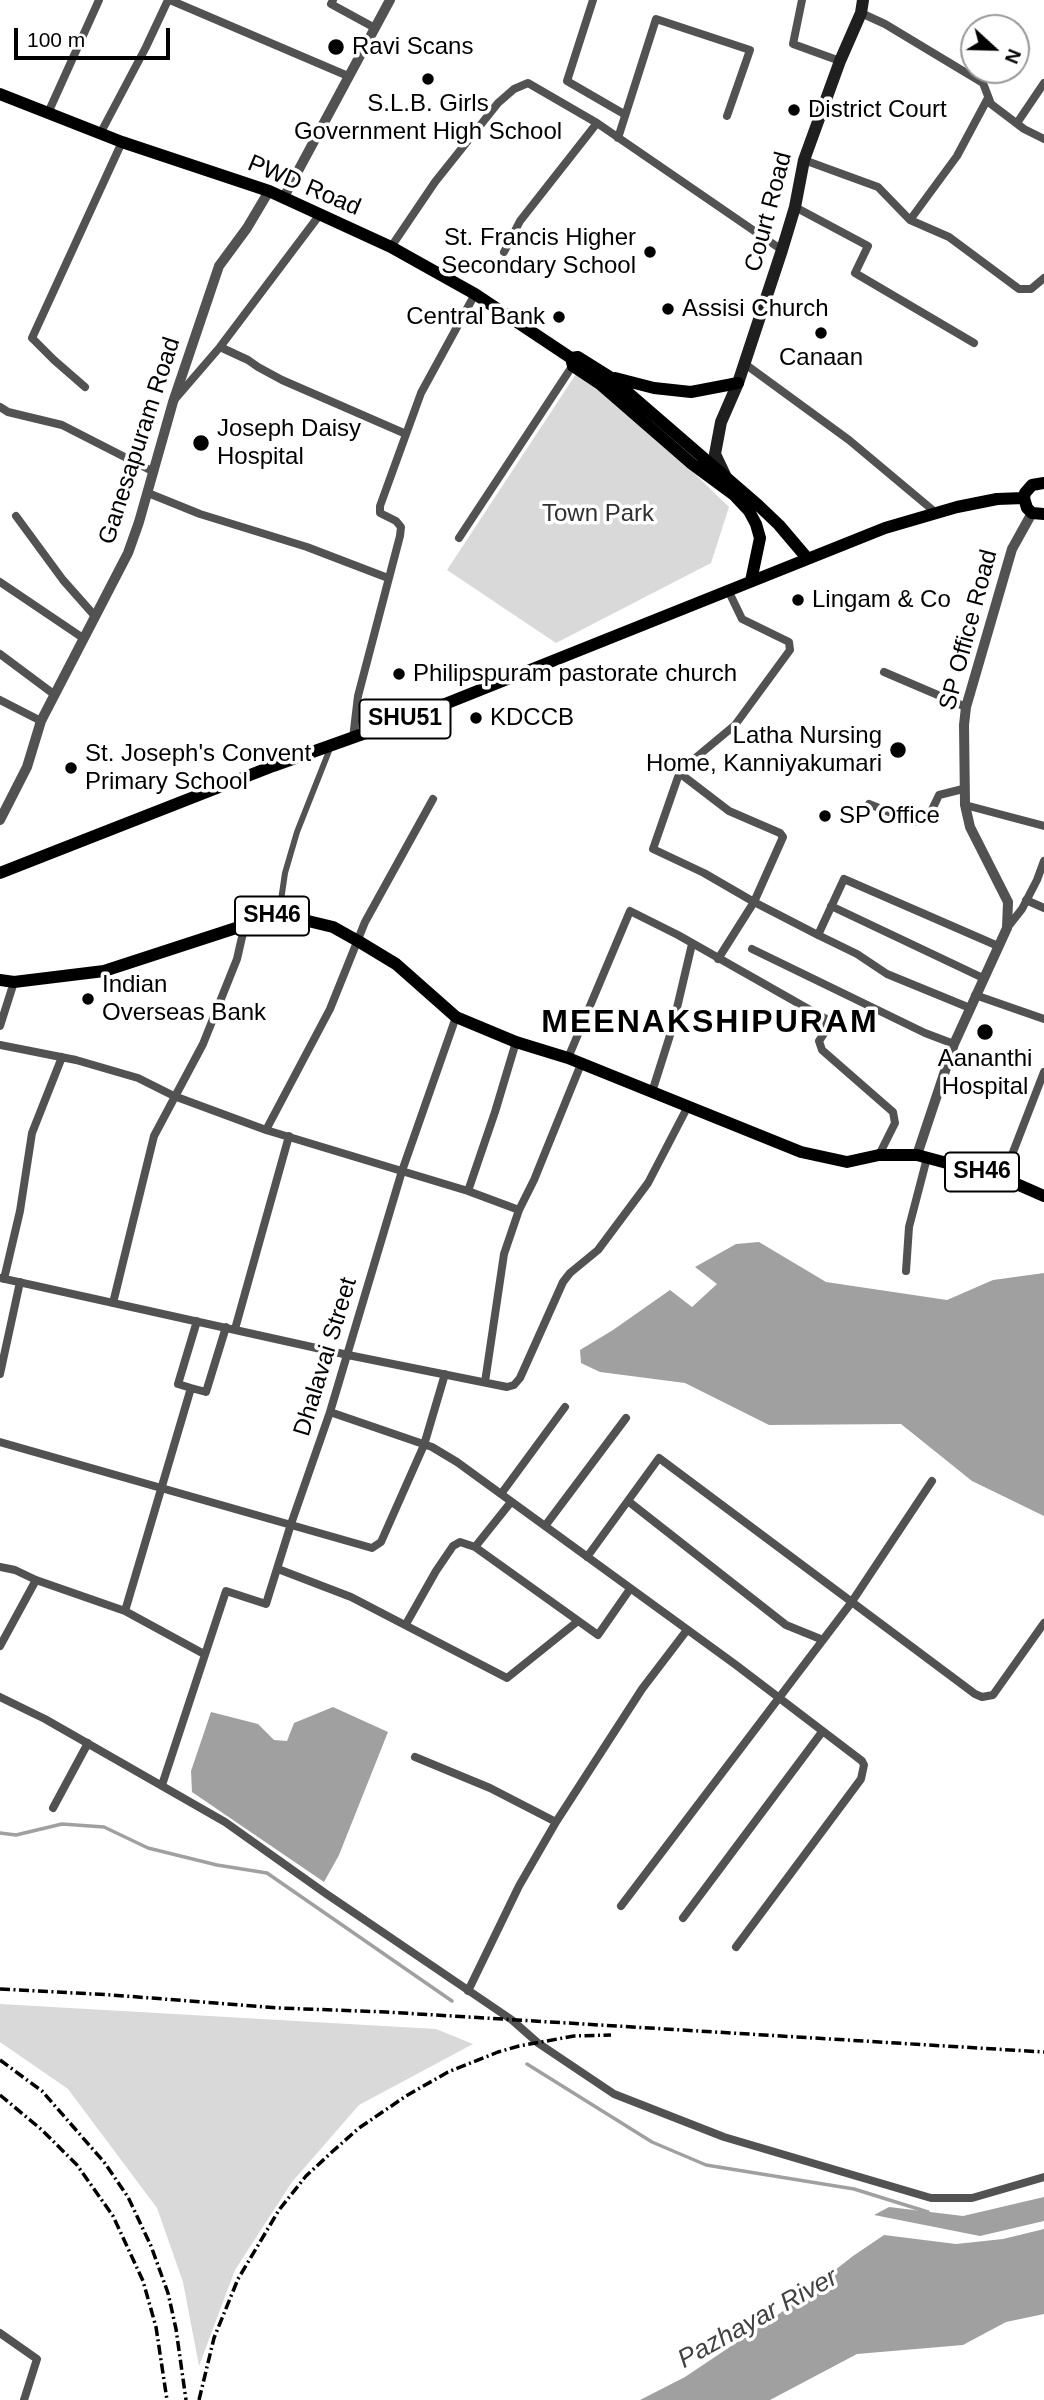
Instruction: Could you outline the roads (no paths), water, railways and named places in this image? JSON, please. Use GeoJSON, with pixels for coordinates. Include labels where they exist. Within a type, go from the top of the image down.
{"type":"FeatureCollection","features":[{"type":"Feature","properties":{"kind":"main road","name":"Court Road"},"geometry":{"type":"LineString","coordinates":[[725,475],[715,454],[721,422],[745,364],[782,250],[795,207],[804,160],[862,7]]}},
{"type":"Feature","properties":{"kind":"main road","name":"PWD Road"},"geometry":{"type":"LineString","coordinates":[[0,94],[122,142],[284,197],[391,247],[475,294],[574,360],[610,377],[725,475],[779,525],[807,558]]}},
{"type":"Feature","properties":{"kind":"main road","name":"PWD Road"},"geometry":{"type":"LineString","coordinates":[[574,360],[692,464],[734,495],[749,511],[760,538],[751,581]]}},
{"type":"Feature","properties":{"kind":"main road"},"geometry":{"type":"LineString","coordinates":[[610,377],[654,388],[691,392],[738,383]]}},
{"type":"Feature","properties":{"kind":"main road"},"geometry":{"type":"LineString","coordinates":[[1038,514],[1027,508],[1024,498],[1032,485],[1044,482]]}},
{"type":"Feature","properties":{"kind":"main road","name":"SHU51"},"geometry":{"type":"LineString","coordinates":[[0,873],[273,766],[430,710],[885,528],[935,512],[997,499],[1024,498]]}},
{"type":"Feature","properties":{"kind":"main road","name":"SH46"},"geometry":{"type":"LineString","coordinates":[[0,979],[14,982],[104,971],[279,914],[334,928],[358,940],[396,964],[456,1017],[516,1042],[568,1058],[801,1152],[847,1162],[879,1155],[922,1156],[1003,1178],[1044,1196]]}},
{"type":"Feature","properties":{"kind":"street"},"geometry":{"type":"LineString","coordinates":[[48,113],[99,0]]}},
{"type":"Feature","properties":{"kind":"street"},"geometry":{"type":"LineString","coordinates":[[100,134],[169,0],[348,76]]}},
{"type":"Feature","properties":{"kind":"street"},"geometry":{"type":"LineString","coordinates":[[333,0],[331,4],[375,28]]}},
{"type":"Feature","properties":{"kind":"street"},"geometry":{"type":"LineString","coordinates":[[284,197],[390,0]]}},
{"type":"Feature","properties":{"kind":"street"},"geometry":{"type":"LineString","coordinates":[[593,0],[567,81],[624,114]]}},
{"type":"Feature","properties":{"kind":"street"},"geometry":{"type":"LineString","coordinates":[[802,0],[793,44],[840,61]]}},
{"type":"Feature","properties":{"kind":"street"},"geometry":{"type":"LineString","coordinates":[[862,7],[885,24],[983,83],[988,90],[991,104],[1044,139]]}},
{"type":"Feature","properties":{"kind":"street"},"geometry":{"type":"LineString","coordinates":[[618,138],[656,19],[750,50],[727,116]]}},
{"type":"Feature","properties":{"kind":"street"},"geometry":{"type":"LineString","coordinates":[[391,247],[435,183],[498,103],[514,89],[528,83],[597,123],[782,250]]}},
{"type":"Feature","properties":{"kind":"street"},"geometry":{"type":"LineString","coordinates":[[1017,123],[1044,83]]}},
{"type":"Feature","properties":{"kind":"street"},"geometry":{"type":"LineString","coordinates":[[909,220],[957,156],[988,98]]}},
{"type":"Feature","properties":{"kind":"street"},"geometry":{"type":"LineString","coordinates":[[504,252],[520,221],[597,123]]}},
{"type":"Feature","properties":{"kind":"street"},"geometry":{"type":"LineString","coordinates":[[85,387],[32,338],[122,142]]}},
{"type":"Feature","properties":{"kind":"street"},"geometry":{"type":"LineString","coordinates":[[804,160],[878,187],[909,220],[949,237],[1019,289],[1031,289],[1044,278]]}},
{"type":"Feature","properties":{"kind":"street","name":"Ganesapuram Road"},"geometry":{"type":"LineString","coordinates":[[0,820],[27,767],[41,721],[128,553],[173,402],[222,260],[247,228],[269,191]]}},
{"type":"Feature","properties":{"kind":"street"},"geometry":{"type":"LineString","coordinates":[[795,207],[868,246],[855,274],[974,343]]}},
{"type":"Feature","properties":{"kind":"street"},"geometry":{"type":"LineString","coordinates":[[173,402],[219,347],[321,213]]}},
{"type":"Feature","properties":{"kind":"street"},"geometry":{"type":"LineString","coordinates":[[353,738],[358,696],[401,527],[379,510],[421,393],[475,294]]}},
{"type":"Feature","properties":{"kind":"street"},"geometry":{"type":"LineString","coordinates":[[219,347],[282,380],[406,435]]}},
{"type":"Feature","properties":{"kind":"street"},"geometry":{"type":"LineString","coordinates":[[459,538],[574,360]]}},
{"type":"Feature","properties":{"kind":"street"},"geometry":{"type":"LineString","coordinates":[[745,364],[849,440],[935,512]]}},
{"type":"Feature","properties":{"kind":"street"},"geometry":{"type":"LineString","coordinates":[[0,407],[8,412],[62,425],[154,472]]}},
{"type":"Feature","properties":{"kind":"street"},"geometry":{"type":"LineString","coordinates":[[148,493],[200,514],[307,547],[388,579]]}},
{"type":"Feature","properties":{"kind":"street","name":"SP Office Road"},"geometry":{"type":"LineString","coordinates":[[1007,928],[1008,902],[970,827],[965,804],[963,789],[966,707],[1013,549],[1038,514]]}},
{"type":"Feature","properties":{"kind":"street"},"geometry":{"type":"LineString","coordinates":[[16,516],[63,580],[94,615]]}},
{"type":"Feature","properties":{"kind":"street"},"geometry":{"type":"LineString","coordinates":[[0,582],[83,638]]}},
{"type":"Feature","properties":{"kind":"street"},"geometry":{"type":"LineString","coordinates":[[729,592],[741,619],[789,642],[790,650],[735,725],[693,760],[678,777],[653,849],[857,954],[887,974],[970,1008]]}},
{"type":"Feature","properties":{"kind":"street"},"geometry":{"type":"LineString","coordinates":[[0,654],[55,695]]}},
{"type":"Feature","properties":{"kind":"street"},"geometry":{"type":"LineString","coordinates":[[884,673],[966,707]]}},
{"type":"Feature","properties":{"kind":"street"},"geometry":{"type":"LineString","coordinates":[[0,700],[41,721]]}},
{"type":"Feature","properties":{"kind":"street"},"geometry":{"type":"LineString","coordinates":[[279,914],[285,873],[296,832],[331,746]]}},
{"type":"Feature","properties":{"kind":"street"},"geometry":{"type":"LineString","coordinates":[[682,775],[729,811],[782,835],[783,841],[754,902],[718,959]]}},
{"type":"Feature","properties":{"kind":"street"},"geometry":{"type":"LineString","coordinates":[[869,804],[914,822],[929,816],[939,795],[963,789]]}},
{"type":"Feature","properties":{"kind":"street"},"geometry":{"type":"LineString","coordinates":[[266,1130],[330,1009],[365,922],[433,799]]}},
{"type":"Feature","properties":{"kind":"street"},"geometry":{"type":"LineString","coordinates":[[965,804],[1044,826]]}},
{"type":"Feature","properties":{"kind":"street"},"geometry":{"type":"LineString","coordinates":[[906,1271],[909,1227],[922,1156],[954,1044],[998,946],[1026,900],[1044,861]]}},
{"type":"Feature","properties":{"kind":"street"},"geometry":{"type":"LineString","coordinates":[[818,935],[844,879],[998,946]]}},
{"type":"Feature","properties":{"kind":"street"},"geometry":{"type":"LineString","coordinates":[[1026,900],[1044,908]]}},
{"type":"Feature","properties":{"kind":"street"},"geometry":{"type":"LineString","coordinates":[[831,905],[983,978]]}},
{"type":"Feature","properties":{"kind":"street"},"geometry":{"type":"LineString","coordinates":[[568,1058],[630,911],[826,1019],[827,1029],[819,1041],[822,1050],[893,1112],[895,1122],[879,1155]]}},
{"type":"Feature","properties":{"kind":"street"},"geometry":{"type":"LineString","coordinates":[[113,1303],[154,1136],[204,1044],[237,959],[245,924]]}},
{"type":"Feature","properties":{"kind":"street"},"geometry":{"type":"LineString","coordinates":[[652,1092],[672,1029],[692,944]]}},
{"type":"Feature","properties":{"kind":"street"},"geometry":{"type":"LineString","coordinates":[[752,949],[925,1033],[954,1044]]}},
{"type":"Feature","properties":{"kind":"street"},"geometry":{"type":"LineString","coordinates":[[0,1026],[14,982]]}},
{"type":"Feature","properties":{"kind":"street"},"geometry":{"type":"LineString","coordinates":[[975,995],[1044,1019]]}},
{"type":"Feature","properties":{"kind":"street","name":"Dhalavai Street"},"geometry":{"type":"LineString","coordinates":[[204,1654],[226,1591],[266,1604],[290,1524],[330,1412],[402,1171],[456,1017]]}},
{"type":"Feature","properties":{"kind":"street"},"geometry":{"type":"LineString","coordinates":[[468,1191],[516,1042]]}},
{"type":"Feature","properties":{"kind":"street"},"geometry":{"type":"LineString","coordinates":[[0,1045],[62,1057],[138,1078],[174,1096],[266,1130],[468,1191],[519,1210]]}},
{"type":"Feature","properties":{"kind":"street"},"geometry":{"type":"LineString","coordinates":[[62,1057],[32,1133],[20,1211],[2,1278],[507,1387],[518,1382],[563,1282],[598,1250],[648,1183],[687,1108]]}},
{"type":"Feature","properties":{"kind":"street"},"geometry":{"type":"LineString","coordinates":[[485,1382],[504,1254],[519,1210],[581,1064]]}},
{"type":"Feature","properties":{"kind":"street"},"geometry":{"type":"LineString","coordinates":[[1003,1178],[1044,1072]]}},
{"type":"Feature","properties":{"kind":"street"},"geometry":{"type":"LineString","coordinates":[[197,1321],[178,1384],[206,1392],[230,1329],[289,1136]]}},
{"type":"Feature","properties":{"kind":"street"},"geometry":{"type":"LineString","coordinates":[[0,1374],[20,1282]]}},
{"type":"Feature","properties":{"kind":"street"},"geometry":{"type":"LineString","coordinates":[[0,1442],[368,1547],[376,1546],[381,1542],[424,1444],[446,1374]]}},
{"type":"Feature","properties":{"kind":"street"},"geometry":{"type":"LineString","coordinates":[[125,1611],[191,1388]]}},
{"type":"Feature","properties":{"kind":"street"},"geometry":{"type":"LineString","coordinates":[[501,1494],[565,1407]]}},
{"type":"Feature","properties":{"kind":"street"},"geometry":{"type":"LineString","coordinates":[[330,1412],[424,1444],[457,1462],[862,1761],[864,1765],[861,1779],[736,1947]]}},
{"type":"Feature","properties":{"kind":"street"},"geometry":{"type":"LineString","coordinates":[[545,1526],[626,1418]]}},
{"type":"Feature","properties":{"kind":"street"},"geometry":{"type":"LineString","coordinates":[[587,1557],[659,1458],[975,1695],[993,1695],[1044,1623]]}},
{"type":"Feature","properties":{"kind":"street"},"geometry":{"type":"LineString","coordinates":[[621,1906],[851,1603],[932,1481]]}},
{"type":"Feature","properties":{"kind":"street"},"geometry":{"type":"LineString","coordinates":[[628,1501],[786,1625],[823,1640]]}},
{"type":"Feature","properties":{"kind":"street"},"geometry":{"type":"LineString","coordinates":[[475,1546],[511,1502]]}},
{"type":"Feature","properties":{"kind":"street"},"geometry":{"type":"LineString","coordinates":[[406,1624],[453,1546],[466,1542],[598,1635],[631,1589]]}},
{"type":"Feature","properties":{"kind":"street"},"geometry":{"type":"LineString","coordinates":[[0,1567],[15,1570],[125,1611],[204,1654],[162,1785]]}},
{"type":"Feature","properties":{"kind":"street"},"geometry":{"type":"LineString","coordinates":[[278,1569],[338,1591],[507,1678],[578,1621]]}},
{"type":"Feature","properties":{"kind":"street"},"geometry":{"type":"LineString","coordinates":[[0,1646],[36,1580]]}},
{"type":"Feature","properties":{"kind":"street"},"geometry":{"type":"LineString","coordinates":[[468,1991],[519,1886],[556,1822],[642,1689],[687,1630]]}},
{"type":"Feature","properties":{"kind":"street"},"geometry":{"type":"LineString","coordinates":[[0,1697],[88,1743],[225,1822],[512,2020],[538,2043],[614,2094],[724,2137],[931,2198],[972,2198],[1044,2177]]}},
{"type":"Feature","properties":{"kind":"street"},"geometry":{"type":"LineString","coordinates":[[683,1918],[822,1732]]}},
{"type":"Feature","properties":{"kind":"street"},"geometry":{"type":"LineString","coordinates":[[54,1808],[88,1743]]}},
{"type":"Feature","properties":{"kind":"street"},"geometry":{"type":"LineString","coordinates":[[415,1757],[490,1788],[556,1822]]}},
{"type":"Feature","properties":{"kind":"street"},"geometry":{"type":"LineString","coordinates":[[0,2333],[37,2359],[24,2400]]}},
{"type":"Feature","properties":{"kind":"waterway"},"geometry":{"type":"LineString","coordinates":[[0,1833],[16,1835],[62,1824],[104,1827],[148,1848],[217,1865],[267,1873],[452,2001]]}},
{"type":"Feature","properties":{"kind":"waterway"},"geometry":{"type":"LineString","coordinates":[[527,2064],[652,2142],[706,2165],[854,2189],[928,2212]]}},
{"type":"Feature","properties":{"kind":"railway"},"geometry":{"type":"LineString","coordinates":[[0,1989],[279,2008],[386,2012],[1044,2052]]}},
{"type":"Feature","properties":{"kind":"railway"},"geometry":{"type":"LineString","coordinates":[[199,2400],[214,2338],[238,2279],[279,2210],[306,2176],[333,2151],[359,2128],[448,2072],[519,2046],[574,2036],[611,2035]]}},
{"type":"Feature","properties":{"kind":"railway"},"geometry":{"type":"LineString","coordinates":[[0,2060],[42,2091],[104,2162],[128,2197],[151,2246],[168,2293],[186,2400]]}},
{"type":"Feature","properties":{"kind":"railway"},"geometry":{"type":"LineString","coordinates":[[0,2095],[42,2130],[77,2165],[113,2216],[143,2281],[156,2327],[167,2400]]}},
{"type":"Feature","properties":{"kind":"place","name":"Ravi Scans"},"geometry":{"type":"Point","coordinates":[336,47]}},
{"type":"Feature","properties":{"kind":"place","name":"S.L.B. Girls Government High School"},"geometry":{"type":"Point","coordinates":[428,79]}},
{"type":"Feature","properties":{"kind":"place","name":"District Court"},"geometry":{"type":"Point","coordinates":[794,110]}},
{"type":"Feature","properties":{"kind":"place","name":"St. Francis Higher Secondary School"},"geometry":{"type":"Point","coordinates":[650,252]}},
{"type":"Feature","properties":{"kind":"place","name":"Assisi Church"},"geometry":{"type":"Point","coordinates":[668,309]}},
{"type":"Feature","properties":{"kind":"place","name":"Central Bank"},"geometry":{"type":"Point","coordinates":[559,317]}},
{"type":"Feature","properties":{"kind":"place","name":"Canaan"},"geometry":{"type":"Point","coordinates":[821,333]}},
{"type":"Feature","properties":{"kind":"place","name":"Joseph Daisy Hospital"},"geometry":{"type":"Point","coordinates":[201,443]}},
{"type":"Feature","properties":{"kind":"place","name":"Lingam & Co"},"geometry":{"type":"Point","coordinates":[798,600]}},
{"type":"Feature","properties":{"kind":"place","name":"Philipspuram pastorate church"},"geometry":{"type":"Point","coordinates":[399,674]}},
{"type":"Feature","properties":{"kind":"place","name":"KDCCB"},"geometry":{"type":"Point","coordinates":[476,718]}},
{"type":"Feature","properties":{"kind":"place","name":"Latha Nursing Home, Kanniyakumari"},"geometry":{"type":"Point","coordinates":[898,750]}},
{"type":"Feature","properties":{"kind":"place","name":"St. Joseph's Convent Primary School"},"geometry":{"type":"Point","coordinates":[71,768]}},
{"type":"Feature","properties":{"kind":"place","name":"SP Office"},"geometry":{"type":"Point","coordinates":[825,816]}},
{"type":"Feature","properties":{"kind":"place","name":"Indian Overseas Bank"},"geometry":{"type":"Point","coordinates":[88,999]}},
{"type":"Feature","properties":{"kind":"place","name":"Aananthi Hospital"},"geometry":{"type":"Point","coordinates":[985,1032]}},
{"type":"Feature","properties":{"kind":"district","name":"MEENAKSHIPURAM"},"geometry":{"type":"Point","coordinates":[710,1023]}},
{"type":"Feature","properties":{"kind":"park label","name":"Town Park"},"geometry":{"type":"Point","coordinates":[598,514]}},
{"type":"Feature","properties":{"kind":"water label","name":"Pazhayar River"},"geometry":{"type":"Point","coordinates":[758,2319]}}]}
